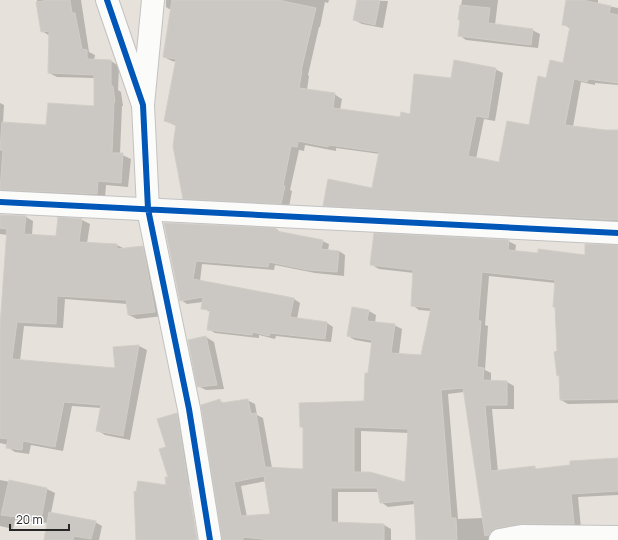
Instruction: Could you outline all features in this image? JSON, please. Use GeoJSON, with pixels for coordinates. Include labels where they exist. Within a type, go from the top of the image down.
{"type":"FeatureCollection","features":[{"type":"Feature","properties":{"kind":"street"},"geometry":{"type":"LineString","coordinates":[[107,0],[143,105]]}},
{"type":"Feature","properties":{"kind":"street"},"geometry":{"type":"LineString","coordinates":[[154,0],[143,105],[148,209],[190,409],[210,540]]}},
{"type":"Feature","properties":{"kind":"street"},"geometry":{"type":"LineString","coordinates":[[0,202],[618,234]]}},
{"type":"Feature","properties":{"kind":"street"},"geometry":{"type":"LineString","coordinates":[[500,540],[522,536],[618,536]]}},
{"type":"Feature","properties":{"kind":"building"},"geometry":{"type":"Polygon","coordinates":[[[49,0],[70,0],[72,13],[75,13],[82,49],[87,50],[87,59],[111,60],[111,86],[113,86],[115,102],[112,153],[123,153],[121,183],[98,181],[97,194],[0,190],[3,150],[0,150],[2,122],[46,125],[48,103],[94,106],[94,75],[48,73],[49,31],[41,32],[36,2],[49,0]]]}},
{"type":"Feature","properties":{"kind":"building"},"geometry":{"type":"Polygon","coordinates":[[[172,0],[278,0],[316,8],[301,71],[299,88],[335,93],[333,108],[400,117],[401,112],[410,114],[414,74],[451,78],[454,60],[496,68],[488,118],[476,116],[468,156],[499,162],[507,121],[529,125],[538,76],[546,78],[550,60],[563,63],[570,26],[562,25],[566,0],[582,0],[611,6],[609,13],[618,15],[618,83],[588,79],[587,82],[574,79],[565,125],[605,130],[618,130],[618,220],[323,206],[328,179],[372,188],[379,152],[329,145],[328,147],[298,141],[297,147],[291,146],[281,204],[183,199],[173,146],[176,124],[164,121],[176,59],[163,57],[172,0]]]}},
{"type":"Feature","properties":{"kind":"building"},"geometry":{"type":"Polygon","coordinates":[[[357,0],[380,0],[375,25],[353,20],[357,0]]]}},
{"type":"Feature","properties":{"kind":"building"},"geometry":{"type":"Polygon","coordinates":[[[460,5],[490,8],[488,23],[533,29],[531,45],[458,36],[460,5]]]}},
{"type":"Feature","properties":{"kind":"building"},"geometry":{"type":"Polygon","coordinates":[[[0,215],[26,216],[24,234],[56,236],[58,217],[82,219],[79,242],[117,244],[117,249],[143,246],[155,312],[128,315],[126,300],[57,296],[56,324],[17,322],[12,359],[115,368],[113,347],[139,345],[123,436],[96,431],[101,405],[64,402],[55,447],[23,441],[22,450],[6,448],[8,439],[0,438],[0,326],[7,229],[0,228],[0,215]]]}},
{"type":"Feature","properties":{"kind":"building"},"geometry":{"type":"Polygon","coordinates":[[[164,223],[276,228],[276,231],[323,240],[321,249],[339,251],[337,272],[308,270],[269,262],[268,267],[196,261],[193,279],[294,298],[290,317],[327,322],[325,339],[270,333],[269,336],[253,332],[252,335],[207,330],[210,310],[201,309],[203,297],[180,301],[164,223]]]}},
{"type":"Feature","properties":{"kind":"building"},"geometry":{"type":"Polygon","coordinates":[[[374,233],[509,240],[508,250],[538,253],[538,249],[585,255],[585,244],[618,245],[618,399],[560,400],[559,375],[557,376],[554,352],[557,351],[555,307],[553,307],[555,280],[482,272],[478,321],[481,321],[477,367],[484,368],[483,380],[507,381],[507,405],[485,405],[491,471],[535,466],[535,469],[570,465],[570,461],[618,458],[618,491],[571,494],[574,524],[520,524],[497,528],[492,530],[489,535],[485,536],[463,388],[441,390],[451,518],[456,518],[457,540],[416,540],[414,500],[380,503],[377,488],[331,488],[331,522],[384,524],[384,540],[272,540],[243,537],[243,540],[222,540],[201,405],[220,399],[221,403],[248,399],[251,414],[256,413],[265,467],[303,469],[303,427],[300,427],[299,403],[364,401],[365,373],[368,373],[372,340],[347,336],[352,307],[369,310],[367,321],[395,324],[391,353],[421,355],[431,308],[411,306],[413,270],[370,265],[374,233]],[[354,427],[354,472],[370,472],[405,482],[408,429],[354,427]],[[264,476],[234,482],[241,516],[270,514],[264,476]]]}},
{"type":"Feature","properties":{"kind":"building"},"geometry":{"type":"Polygon","coordinates":[[[206,336],[217,385],[197,387],[188,340],[206,336]]]}},
{"type":"Feature","properties":{"kind":"building"},"geometry":{"type":"Polygon","coordinates":[[[177,413],[197,540],[136,540],[134,491],[136,492],[138,481],[166,485],[165,477],[168,477],[159,449],[166,447],[157,419],[177,413]]]}},
{"type":"Feature","properties":{"kind":"building"},"geometry":{"type":"Polygon","coordinates":[[[9,480],[47,488],[41,520],[1,515],[9,480]]]}},
{"type":"Feature","properties":{"kind":"building"},"geometry":{"type":"Polygon","coordinates":[[[49,512],[96,521],[91,539],[74,536],[73,540],[44,540],[49,512]]]}},
{"type":"Feature","properties":{"kind":"cycle path"},"geometry":{"type":"LineString","coordinates":[[107,0],[143,105],[148,209],[189,409],[210,540]]}},
{"type":"Feature","properties":{"kind":"cycle path"},"geometry":{"type":"LineString","coordinates":[[0,202],[618,233]]}}]}
